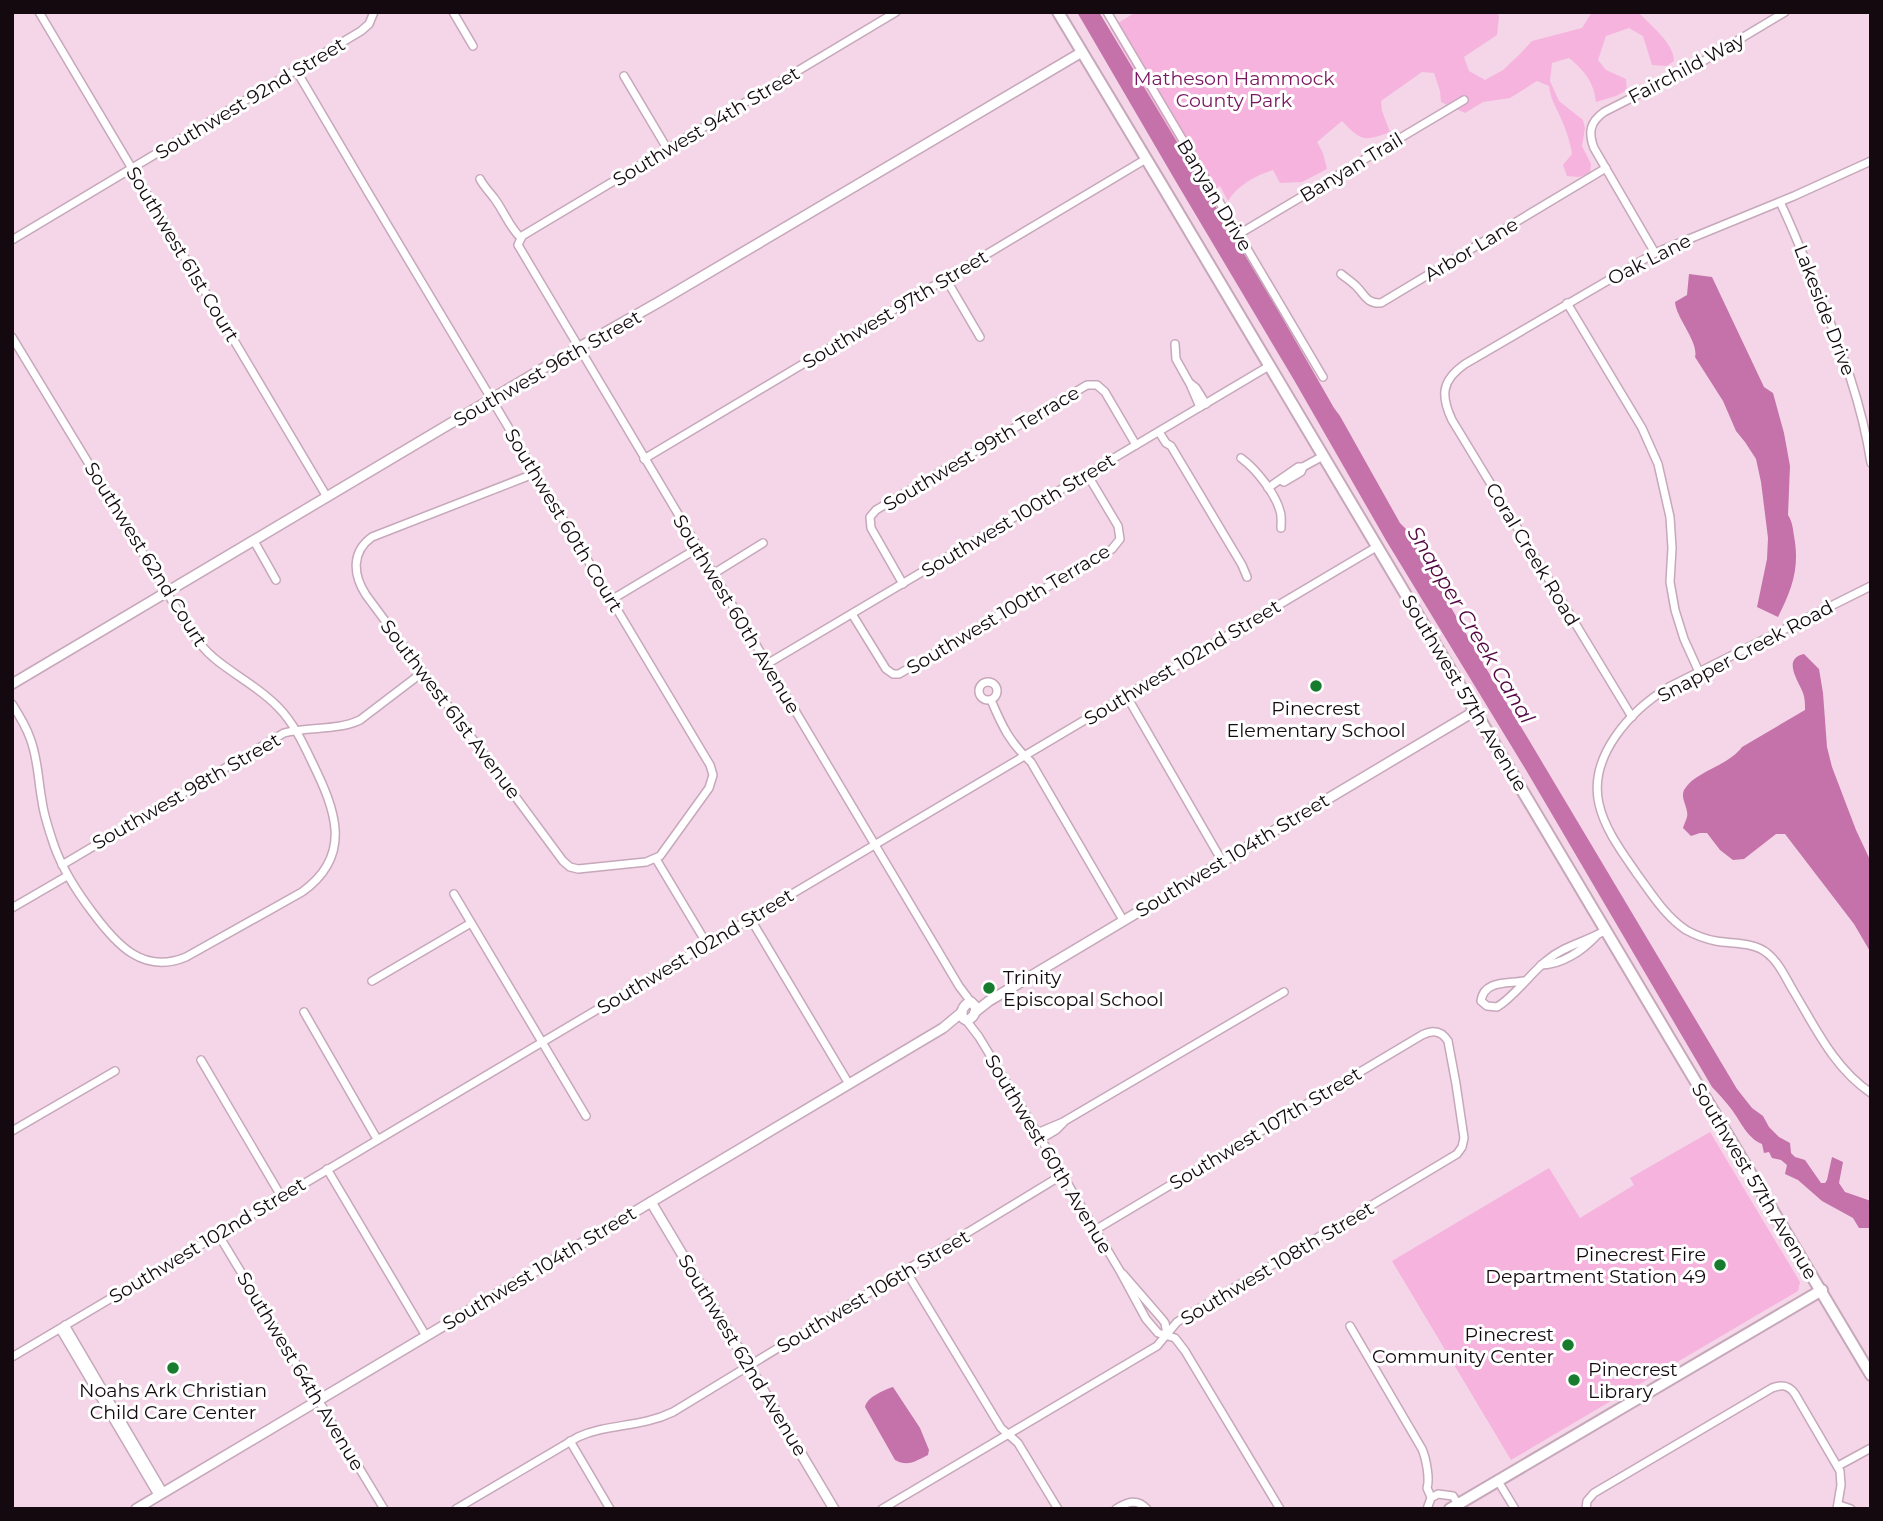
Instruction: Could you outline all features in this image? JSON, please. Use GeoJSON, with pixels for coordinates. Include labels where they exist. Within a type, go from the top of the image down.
{"type":"FeatureCollection","features":[{"type":"Feature","properties":{"kind":"main road","name":"Southwest 57th Avenue"},"geometry":{"type":"LineString","coordinates":[[1058,12],[1378,546],[1601,933],[1822,1290],[1871,1375]]}},
{"type":"Feature","properties":{"kind":"main road"},"geometry":{"type":"LineString","coordinates":[[1454,1506],[1822,1290]]}},
{"type":"Feature","properties":{"kind":"street","name":"Southwest 61st Court"},"geometry":{"type":"LineString","coordinates":[[39,12],[327,497]]}},
{"type":"Feature","properties":{"kind":"street"},"geometry":{"type":"LineString","coordinates":[[453,12],[473,47]]}},
{"type":"Feature","properties":{"kind":"street","name":"Southwest 94th Street"},"geometry":{"type":"LineString","coordinates":[[519,240],[896,12]]}},
{"type":"Feature","properties":{"kind":"street","name":"Banyan Drive"},"geometry":{"type":"LineString","coordinates":[[1107,12],[1323,377]]}},
{"type":"Feature","properties":{"kind":"street","name":"Fairchild Way"},"geometry":{"type":"LineString","coordinates":[[1606,168],[1591,139],[1594,120],[1604,112],[1700,63],[1785,12]]}},
{"type":"Feature","properties":{"kind":"street","name":"Southwest 92nd Street"},"geometry":{"type":"LineString","coordinates":[[12,240],[366,28],[374,14]]}},
{"type":"Feature","properties":{"kind":"street","name":"Southwest 96th Street"},"geometry":{"type":"LineString","coordinates":[[12,684],[1082,52]]}},
{"type":"Feature","properties":{"kind":"street","name":"Southwest 60th Court"},"geometry":{"type":"LineString","coordinates":[[296,70],[705,756],[713,775],[709,788],[656,859]]}},
{"type":"Feature","properties":{"kind":"street"},"geometry":{"type":"LineString","coordinates":[[624,76],[668,150]]}},
{"type":"Feature","properties":{"kind":"street","name":"Banyan Trail"},"geometry":{"type":"LineString","coordinates":[[1239,234],[1464,100]]}},
{"type":"Feature","properties":{"kind":"street","name":"Southwest 97th Street"},"geometry":{"type":"LineString","coordinates":[[644,459],[1146,159]]}},
{"type":"Feature","properties":{"kind":"street","name":"Oak Lane"},"geometry":{"type":"LineString","coordinates":[[1445,387],[1449,378],[1465,364],[1655,253],[1871,161]]}},
{"type":"Feature","properties":{"kind":"street"},"geometry":{"type":"LineString","coordinates":[[1606,168],[1655,253]]}},
{"type":"Feature","properties":{"kind":"street","name":"Arbor Lane"},"geometry":{"type":"LineString","coordinates":[[1341,274],[1369,301],[1381,303],[1606,168]]}},
{"type":"Feature","properties":{"kind":"street","name":"Southwest 60th Avenue"},"geometry":{"type":"LineString","coordinates":[[480,179],[519,240],[518,249],[959,986],[979,1037],[1123,1280],[1151,1326],[1158,1333],[1175,1338],[1185,1351],[1280,1509]]}},
{"type":"Feature","properties":{"kind":"street","name":"Lakeside Drive"},"geometry":{"type":"LineString","coordinates":[[1780,202],[1793,228],[1846,363],[1859,405],[1871,463]]}},
{"type":"Feature","properties":{"kind":"street"},"geometry":{"type":"LineString","coordinates":[[946,279],[980,337]]}},
{"type":"Feature","properties":{"kind":"street"},"geometry":{"type":"LineString","coordinates":[[1567,303],[1642,428],[1658,462],[1671,517],[1670,582],[1675,610],[1699,672]]}},
{"type":"Feature","properties":{"kind":"street","name":"Southwest 62nd Court"},"geometry":{"type":"LineString","coordinates":[[12,337],[189,629],[209,653],[281,710],[295,730],[333,810],[336,829],[328,866],[309,887],[191,955],[174,961],[160,962],[138,957],[121,947],[99,922],[67,876]]}},
{"type":"Feature","properties":{"kind":"street"},"geometry":{"type":"LineString","coordinates":[[1175,344],[1176,359],[1203,405]]}},
{"type":"Feature","properties":{"kind":"street","name":"Southwest 100th Street"},"geometry":{"type":"LineString","coordinates":[[767,664],[1269,366]]}},
{"type":"Feature","properties":{"kind":"street","name":"Southwest 99th Terrace"},"geometry":{"type":"LineString","coordinates":[[903,584],[872,531],[869,520],[876,510],[1091,384],[1097,385],[1105,392],[1136,445]]}},
{"type":"Feature","properties":{"kind":"street","name":"Coral Creek Road"},"geometry":{"type":"LineString","coordinates":[[1445,387],[1445,401],[1452,420],[1632,717]]}},
{"type":"Feature","properties":{"kind":"street"},"geometry":{"type":"LineString","coordinates":[[1161,430],[1171,442],[1247,577]]}},
{"type":"Feature","properties":{"kind":"street"},"geometry":{"type":"LineString","coordinates":[[1268,488],[1281,480],[1282,476],[1323,456]]}},
{"type":"Feature","properties":{"kind":"street"},"geometry":{"type":"LineString","coordinates":[[1241,458],[1255,469],[1268,488],[1281,512],[1281,528]]}},
{"type":"Feature","properties":{"kind":"street","name":"Southwest 61st Avenue"},"geometry":{"type":"LineString","coordinates":[[536,473],[378,534],[360,550],[356,567],[359,584],[566,864],[578,869],[656,859]]}},
{"type":"Feature","properties":{"kind":"street","name":"Southwest 100th Terrace"},"geometry":{"type":"LineString","coordinates":[[852,614],[884,666],[893,674],[906,671],[1100,556],[1115,547],[1120,539],[1118,526],[1087,474]]}},
{"type":"Feature","properties":{"kind":"street"},"geometry":{"type":"LineString","coordinates":[[254,541],[276,580]]}},
{"type":"Feature","properties":{"kind":"street"},"geometry":{"type":"LineString","coordinates":[[713,574],[763,543]]}},
{"type":"Feature","properties":{"kind":"street","name":"Southwest 102nd Street"},"geometry":{"type":"LineString","coordinates":[[12,1357],[1378,546]]}},
{"type":"Feature","properties":{"kind":"street"},"geometry":{"type":"LineString","coordinates":[[611,600],[698,548]]}},
{"type":"Feature","properties":{"kind":"street","name":"Snapper Creek Road"},"geometry":{"type":"LineString","coordinates":[[1871,586],[1660,693],[1632,717],[1618,734],[1604,758],[1598,783],[1598,801],[1602,814],[1619,849],[1669,916],[1684,929],[1712,941],[1755,947],[1769,954],[1780,967],[1838,1063],[1851,1079],[1871,1093]]}},
{"type":"Feature","properties":{"kind":"street","name":"Southwest 98th Street"},"geometry":{"type":"LineString","coordinates":[[62,865],[284,733],[356,722],[423,672]]}},
{"type":"Feature","properties":{"kind":"street"},"geometry":{"type":"LineString","coordinates":[[1126,695],[1222,861]]}},
{"type":"Feature","properties":{"kind":"street"},"geometry":{"type":"LineString","coordinates":[[991,700],[1009,737],[1017,750],[1031,762],[1123,920]]}},
{"type":"Feature","properties":{"kind":"street"},"geometry":{"type":"LineString","coordinates":[[12,704],[31,740],[44,811],[67,876],[12,908]]}},
{"type":"Feature","properties":{"kind":"street","name":"Southwest 104th Street"},"geometry":{"type":"LineString","coordinates":[[136,1509],[1475,711]]}},
{"type":"Feature","properties":{"kind":"street"},"geometry":{"type":"LineString","coordinates":[[656,859],[707,944]]}},
{"type":"Feature","properties":{"kind":"street"},"geometry":{"type":"LineString","coordinates":[[454,894],[586,1116]]}},
{"type":"Feature","properties":{"kind":"street"},"geometry":{"type":"LineString","coordinates":[[750,918],[849,1084]]}},
{"type":"Feature","properties":{"kind":"street"},"geometry":{"type":"LineString","coordinates":[[372,981],[471,923]]}},
{"type":"Feature","properties":{"kind":"street"},"geometry":{"type":"LineString","coordinates":[[1524,981],[1492,986],[1485,991],[1481,1001],[1486,1006],[1497,1007],[1509,999],[1524,981],[1555,954],[1601,933]]}},
{"type":"Feature","properties":{"kind":"street"},"geometry":{"type":"LineString","coordinates":[[1039,1136],[1284,992]]}},
{"type":"Feature","properties":{"kind":"street"},"geometry":{"type":"LineString","coordinates":[[304,1012],[377,1139]]}},
{"type":"Feature","properties":{"kind":"street","name":"Southwest 107th Street"},"geometry":{"type":"LineString","coordinates":[[1095,1230],[1432,1031],[1444,1035],[1449,1044],[1464,1138],[1460,1151]]}},
{"type":"Feature","properties":{"kind":"street"},"geometry":{"type":"LineString","coordinates":[[201,1060],[281,1196]]}},
{"type":"Feature","properties":{"kind":"street"},"geometry":{"type":"LineString","coordinates":[[12,1131],[115,1071]]}},
{"type":"Feature","properties":{"kind":"street","name":"Southwest 108th Street"},"geometry":{"type":"LineString","coordinates":[[882,1509],[1157,1346],[1177,1322],[1460,1151]]}},
{"type":"Feature","properties":{"kind":"street"},"geometry":{"type":"LineString","coordinates":[[327,1169],[426,1336]]}},
{"type":"Feature","properties":{"kind":"street","name":"Southwest 106th Street"},"geometry":{"type":"LineString","coordinates":[[456,1509],[570,1441],[590,1432],[662,1417],[1062,1175]]}},
{"type":"Feature","properties":{"kind":"street","name":"Southwest 62nd Avenue"},"geometry":{"type":"LineString","coordinates":[[651,1202],[834,1509]]}},
{"type":"Feature","properties":{"kind":"street","name":"Southwest 64th Avenue"},"geometry":{"type":"LineString","coordinates":[[218,1234],[384,1509]]}},
{"type":"Feature","properties":{"kind":"street"},"geometry":{"type":"LineString","coordinates":[[906,1271],[1000,1428],[1018,1443],[1058,1509]]}},
{"type":"Feature","properties":{"kind":"street","name":"Southwest 60th Avenue"},"geometry":{"type":"LineString","coordinates":[[1120,1271],[1165,1323],[1167,1335]]}},
{"type":"Feature","properties":{"kind":"street"},"geometry":{"type":"LineString","coordinates":[[1350,1326],[1422,1449],[1429,1483],[1433,1485],[1435,1496],[1427,1509]]}},
{"type":"Feature","properties":{"kind":"street"},"geometry":{"type":"LineString","coordinates":[[62,1327],[161,1494]]}},
{"type":"Feature","properties":{"kind":"street"},"geometry":{"type":"LineString","coordinates":[[1586,1507],[1588,1498],[1594,1493],[1772,1388],[1782,1385],[1789,1387],[1796,1394],[1838,1466],[1841,1478],[1838,1507],[1850,1509]]}},
{"type":"Feature","properties":{"kind":"street"},"geometry":{"type":"LineString","coordinates":[[570,1441],[610,1509]]}},
{"type":"Feature","properties":{"kind":"street"},"geometry":{"type":"LineString","coordinates":[[1838,1466],[1871,1448]]}},
{"type":"Feature","properties":{"kind":"street"},"geometry":{"type":"LineString","coordinates":[[1498,1481],[1515,1509]]}},
{"type":"Feature","properties":{"kind":"street"},"geometry":{"type":"LineString","coordinates":[[1435,1496],[1452,1496],[1454,1506]]}},
{"type":"Feature","properties":{"kind":"street"},"geometry":{"type":"LineString","coordinates":[[1115,1509],[1125,1503],[1138,1502],[1147,1509]]}},
{"type":"Feature","properties":{"kind":"green space","name":"Matheson Hammock County Park"},"geometry":{"type":"Polygon","coordinates":[[[1136,12],[1497,12],[1497,35],[1464,57],[1469,71],[1485,80],[1503,70],[1532,41],[1582,28],[1592,12],[1638,12],[1666,41],[1674,61],[1667,66],[1652,65],[1643,36],[1629,28],[1606,36],[1598,60],[1606,70],[1626,79],[1627,90],[1596,102],[1591,82],[1569,58],[1552,63],[1550,81],[1559,101],[1583,120],[1585,128],[1582,146],[1591,164],[1590,174],[1567,176],[1563,165],[1572,154],[1571,149],[1549,86],[1537,81],[1510,98],[1483,102],[1465,113],[1441,102],[1434,73],[1422,72],[1381,101],[1390,132],[1363,138],[1342,121],[1317,142],[1327,169],[1302,182],[1280,183],[1273,170],[1247,182],[1228,201],[1220,186],[1207,194],[1110,28],[1136,12]]]}},
{"type":"Feature","properties":{"kind":"green space"},"geometry":{"type":"Polygon","coordinates":[[[1710,1132],[1800,1282],[1798,1291],[1511,1460],[1392,1261],[1549,1168],[1580,1218],[1634,1185],[1630,1178],[1710,1132]]]}},
{"type":"Feature","properties":{"kind":"shaded area"},"geometry":{"type":"Polygon","coordinates":[[[1077,12],[1099,12],[1737,1089],[1752,1108],[1763,1116],[1769,1127],[1790,1143],[1791,1153],[1805,1160],[1821,1183],[1827,1180],[1832,1157],[1843,1162],[1839,1183],[1845,1192],[1871,1201],[1871,1228],[1859,1228],[1853,1218],[1822,1201],[1798,1180],[1785,1174],[1787,1165],[1772,1158],[1769,1152],[1764,1153],[1762,1144],[1748,1134],[1730,1107],[1712,1087],[1526,770],[1387,542],[1077,12]]]}},
{"type":"Feature","properties":{"kind":"shaded area"},"geometry":{"type":"Polygon","coordinates":[[[1689,274],[1712,277],[1764,387],[1773,393],[1784,433],[1790,466],[1788,515],[1793,527],[1796,558],[1791,588],[1778,617],[1757,607],[1767,559],[1768,538],[1756,459],[1736,431],[1723,401],[1695,357],[1694,344],[1676,308],[1675,302],[1687,295],[1689,274]]]}},
{"type":"Feature","properties":{"kind":"shaded area"},"geometry":{"type":"Polygon","coordinates":[[[1804,654],[1819,669],[1827,747],[1832,767],[1871,862],[1871,953],[1854,924],[1785,834],[1776,834],[1744,859],[1733,860],[1720,850],[1707,833],[1691,836],[1683,828],[1687,814],[1683,793],[1689,784],[1736,754],[1742,747],[1805,710],[1804,695],[1793,670],[1794,660],[1804,654]]]}},
{"type":"Feature","properties":{"kind":"shaded area"},"geometry":{"type":"Polygon","coordinates":[[[893,1387],[920,1428],[929,1450],[928,1455],[912,1462],[895,1460],[865,1407],[872,1397],[893,1387]]]}},
{"type":"Feature","properties":{"kind":"place","name":"Pinecrest Elementary School"},"geometry":{"type":"Point","coordinates":[1316,686]}},
{"type":"Feature","properties":{"kind":"place","name":"Trinity Episcopal School"},"geometry":{"type":"Point","coordinates":[989,988]}},
{"type":"Feature","properties":{"kind":"place","name":"Pinecrest Fire Department Station 49"},"geometry":{"type":"Point","coordinates":[1720,1265]}},
{"type":"Feature","properties":{"kind":"place","name":"Pinecrest Community Center"},"geometry":{"type":"Point","coordinates":[1568,1345]}},
{"type":"Feature","properties":{"kind":"place","name":"Noahs Ark Christian Child Care Center"},"geometry":{"type":"Point","coordinates":[173,1368]}},
{"type":"Feature","properties":{"kind":"place","name":"Pinecrest Library"},"geometry":{"type":"Point","coordinates":[1574,1380]}},
{"type":"Feature","properties":{"kind":"water label","name":"Snapper Creek Canal"},"geometry":{"type":"Point","coordinates":[1471,625]}}]}
